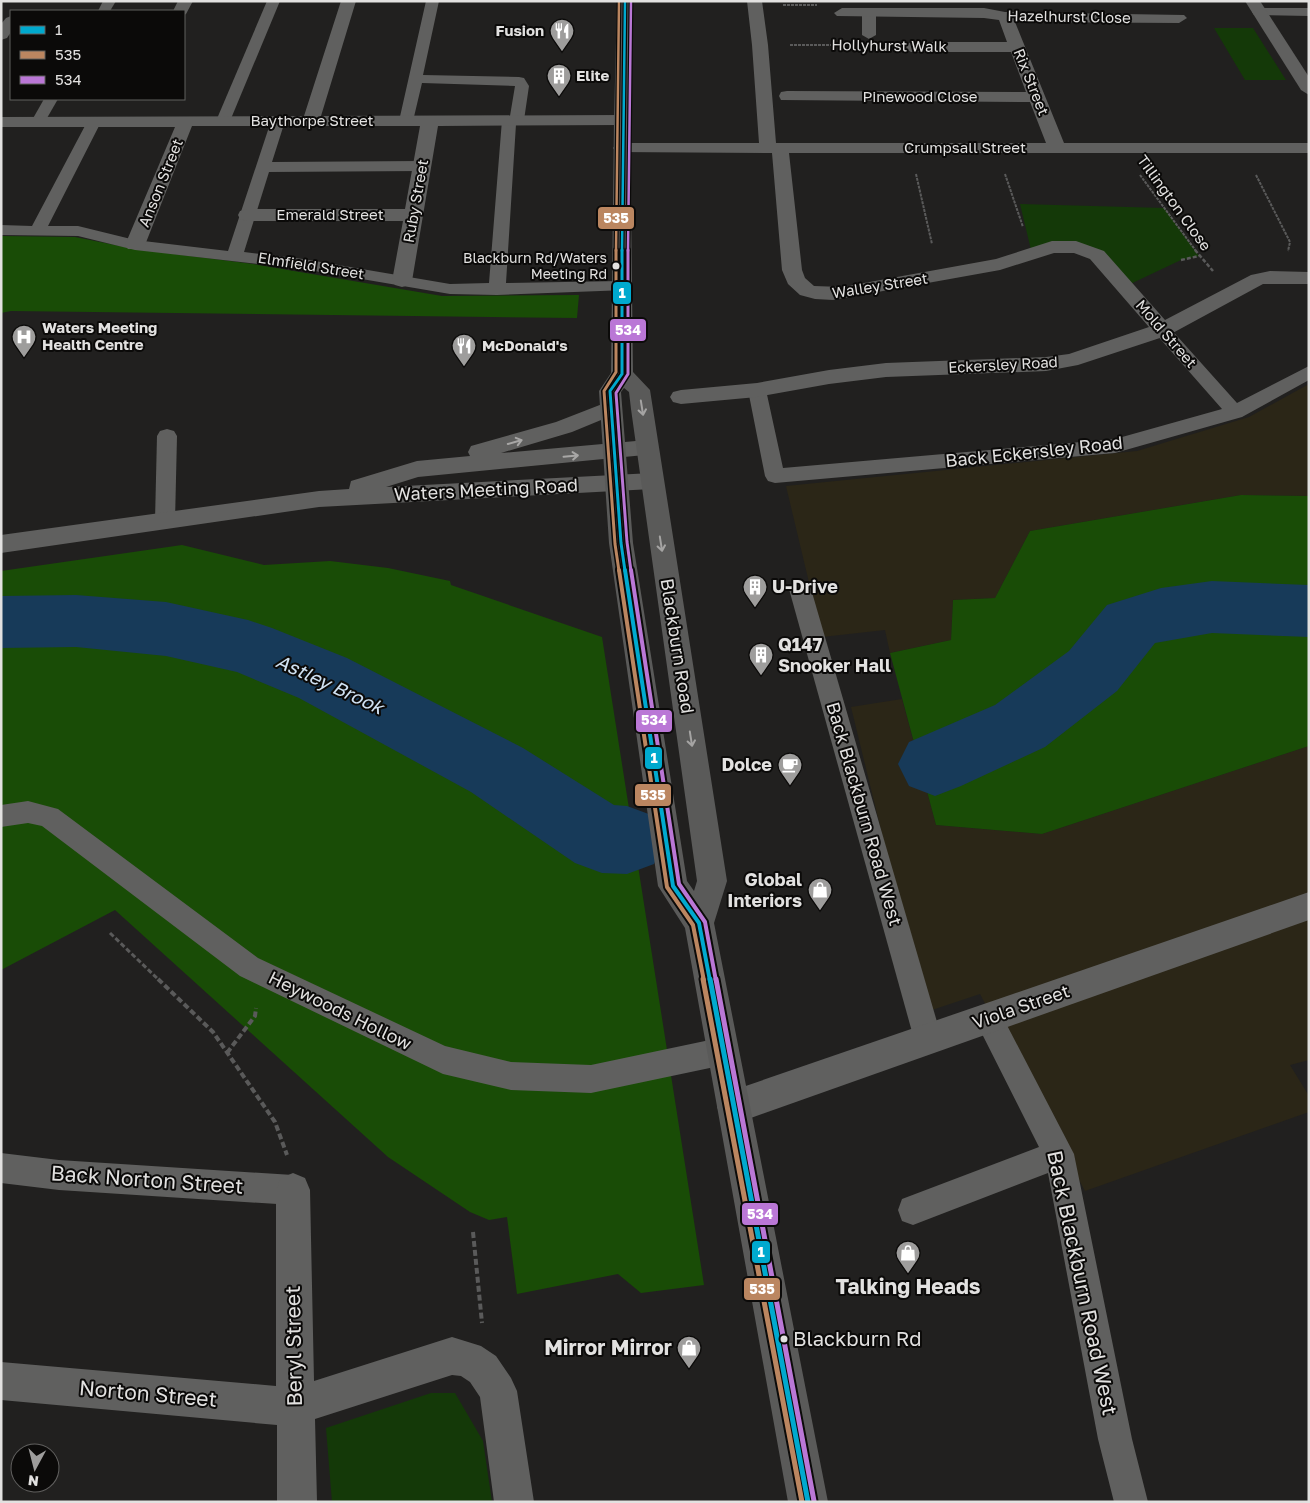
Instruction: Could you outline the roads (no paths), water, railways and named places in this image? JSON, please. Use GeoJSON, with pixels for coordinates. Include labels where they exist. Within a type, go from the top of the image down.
{"type":"FeatureCollection","features":[{"type":"Feature","properties":{"kind":"highway"},"geometry":{"type":"LineString","coordinates":[[622,374],[622,120],[625,1]]}},
{"type":"Feature","properties":{"kind":"highway","name":"Blackburn Road"},"geometry":{"type":"LineString","coordinates":[[699,923],[712,881],[639,390],[622,374],[610,391],[615,483],[621,543],[673,886],[699,923],[808,1502]]}},
{"type":"Feature","properties":{"kind":"street"},"geometry":{"type":"LineString","coordinates":[[311,121],[350,1]]}},
{"type":"Feature","properties":{"kind":"street","name":"Walley Street"},"geometry":{"type":"LineString","coordinates":[[754,3],[794,281],[801,288],[812,293],[830,295],[851,292],[1000,264],[1052,247],[1082,248],[1097,256]]}},
{"type":"Feature","properties":{"kind":"street"},"geometry":{"type":"LineString","coordinates":[[1256,6],[1293,53],[1309,90]]}},
{"type":"Feature","properties":{"kind":"street","name":"Hazelhurst Close"},"geometry":{"type":"LineString","coordinates":[[842,12],[869,14],[984,13],[1005,17],[1148,22],[1179,18]]}},
{"type":"Feature","properties":{"kind":"street","name":"Rix Street"},"geometry":{"type":"LineString","coordinates":[[1005,17],[1057,148]]}},
{"type":"Feature","properties":{"kind":"street"},"geometry":{"type":"LineString","coordinates":[[1,35],[10,22]]}},
{"type":"Feature","properties":{"kind":"street","name":"Hollyhurst Walk"},"geometry":{"type":"LineString","coordinates":[[911,47],[1017,47]]}},
{"type":"Feature","properties":{"kind":"street","name":"Pinewood Close"},"geometry":{"type":"LineString","coordinates":[[799,101],[1037,97]]}},
{"type":"Feature","properties":{"kind":"street","name":"Baythorpe Street"},"geometry":{"type":"LineString","coordinates":[[1,122],[94,122],[132,114],[186,121],[622,120]]}},
{"type":"Feature","properties":{"kind":"street","name":"Ruby Street"},"geometry":{"type":"LineString","coordinates":[[402,281],[430,120]]}},
{"type":"Feature","properties":{"kind":"street","name":"Anson Street"},"geometry":{"type":"LineString","coordinates":[[135,244],[186,121]]}},
{"type":"Feature","properties":{"kind":"street","name":"Crumpsall Street"},"geometry":{"type":"LineString","coordinates":[[622,148],[1309,148]]}},
{"type":"Feature","properties":{"kind":"street","name":"Emerald Street"},"geometry":{"type":"LineString","coordinates":[[248,215],[413,215]]}},
{"type":"Feature","properties":{"kind":"street","name":"Mold Street"},"geometry":{"type":"LineString","coordinates":[[1097,256],[1162,330]]}},
{"type":"Feature","properties":{"kind":"street","name":"Eckersley Road"},"geometry":{"type":"LineString","coordinates":[[681,397],[757,390],[829,376],[886,370],[1046,364],[1071,360],[1162,330],[1258,279],[1270,277],[1309,278]]}},
{"type":"Feature","properties":{"kind":"street"},"geometry":{"type":"LineString","coordinates":[[418,469],[564,427],[610,408]]}},
{"type":"Feature","properties":{"kind":"street","name":"Waters Meeting Road"},"geometry":{"type":"LineString","coordinates":[[319,499],[418,469],[647,448]]}},
{"type":"Feature","properties":{"kind":"street","name":"Waters Meeting Road"},"geometry":{"type":"LineString","coordinates":[[1,544],[319,499],[652,481]]}},
{"type":"Feature","properties":{"kind":"street","name":"Viola Street"},"geometry":{"type":"LineString","coordinates":[[734,1107],[1309,906]]}},
{"type":"Feature","properties":{"kind":"street","name":"Beryl Street"},"geometry":{"type":"LineString","coordinates":[[292,1190],[297,1502]]}},
{"type":"Feature","properties":{"kind":"street"},"geometry":{"type":"LineString","coordinates":[[294,1407],[452,1356],[468,1359],[483,1369],[498,1391],[514,1502]]}},
{"type":"Feature","properties":{"kind":"street","name":"Norton Street"},"geometry":{"type":"LineString","coordinates":[[1,1381],[294,1407]]}},
{"type":"Feature","properties":{"kind":"lane"},"geometry":{"type":"LineString","coordinates":[[223,121],[274,1]]}},
{"type":"Feature","properties":{"kind":"lane"},"geometry":{"type":"LineString","coordinates":[[406,120],[433,1]]}},
{"type":"Feature","properties":{"kind":"lane"},"geometry":{"type":"LineString","coordinates":[[1256,6],[1309,12]]}},
{"type":"Feature","properties":{"kind":"lane"},"geometry":{"type":"LineString","coordinates":[[869,14],[869,35]]}},
{"type":"Feature","properties":{"kind":"lane"},"geometry":{"type":"LineString","coordinates":[[415,80],[519,81],[522,86],[513,120],[497,290]]}},
{"type":"Feature","properties":{"kind":"lane"},"geometry":{"type":"LineString","coordinates":[[38,122],[50,100]]}},
{"type":"Feature","properties":{"kind":"lane"},"geometry":{"type":"LineString","coordinates":[[235,255],[278,121]]}},
{"type":"Feature","properties":{"kind":"lane"},"geometry":{"type":"LineString","coordinates":[[38,230],[94,122]]}},
{"type":"Feature","properties":{"kind":"lane"},"geometry":{"type":"LineString","coordinates":[[263,167],[422,166]]}},
{"type":"Feature","properties":{"kind":"lane","name":"Elmfield Street"},"geometry":{"type":"LineString","coordinates":[[1,230],[78,231],[135,244],[235,255],[450,289],[497,290],[621,286]]}},
{"type":"Feature","properties":{"kind":"lane","name":"Mold Street"},"geometry":{"type":"LineString","coordinates":[[1162,330],[1235,412]]}},
{"type":"Feature","properties":{"kind":"lane","name":"Back Eckersley Road"},"geometry":{"type":"LineString","coordinates":[[757,390],[775,476],[1114,446],[1235,412],[1309,372]]}},
{"type":"Feature","properties":{"kind":"lane"},"geometry":{"type":"LineString","coordinates":[[165,520],[167,436]]}},
{"type":"Feature","properties":{"kind":"lane","name":"Back Blackburn Road West"},"geometry":{"type":"LineString","coordinates":[[800,589],[928,1040]]}},
{"type":"Feature","properties":{"kind":"lane","name":"Heywoods Hollow"},"geometry":{"type":"LineString","coordinates":[[1,816],[28,812],[49,817],[255,970],[443,1060],[511,1076],[591,1079],[724,1051]]}},
{"type":"Feature","properties":{"kind":"lane","name":"Back Blackburn Road West"},"geometry":{"type":"LineString","coordinates":[[988,1018],[1059,1154],[1114,1440],[1131,1502]]}},
{"type":"Feature","properties":{"kind":"lane"},"geometry":{"type":"LineString","coordinates":[[913,1210],[1059,1154]]}},
{"type":"Feature","properties":{"kind":"lane","name":"Back Norton Street"},"geometry":{"type":"LineString","coordinates":[[1,1168],[59,1175],[292,1190]]}},
{"type":"Feature","properties":{"kind":"waterway","name":"Astley Brook"},"geometry":{"type":"LineString","coordinates":[[935,764],[1020,726],[1093,671],[1131,624],[1161,614],[1212,607],[1309,611]]}},
{"type":"Feature","properties":{"kind":"waterway","name":"Astley Brook"},"geometry":{"type":"LineString","coordinates":[[1,622],[76,621],[166,629],[248,647],[323,678],[497,770],[602,839],[627,840]]}},
{"type":"Feature","properties":{"kind":"place","name":"Fusion"},"geometry":{"type":"Point","coordinates":[562,52]}},
{"type":"Feature","properties":{"kind":"place","name":"Elite"},"geometry":{"type":"Point","coordinates":[559,97]}},
{"type":"Feature","properties":{"kind":"place","name":"Blackburn Rd/Waters Meeting Rd"},"geometry":{"type":"Point","coordinates":[616,266]}},
{"type":"Feature","properties":{"kind":"place","name":"Waters Meeting Health Centre"},"geometry":{"type":"Point","coordinates":[24,358]}},
{"type":"Feature","properties":{"kind":"place","name":"McDonald's"},"geometry":{"type":"Point","coordinates":[464,367]}},
{"type":"Feature","properties":{"kind":"place","name":"U-Drive"},"geometry":{"type":"Point","coordinates":[755,608]}},
{"type":"Feature","properties":{"kind":"place","name":"Q147 Snooker Hall"},"geometry":{"type":"Point","coordinates":[761,676]}},
{"type":"Feature","properties":{"kind":"place","name":"Dolce"},"geometry":{"type":"Point","coordinates":[790,786]}},
{"type":"Feature","properties":{"kind":"place","name":"Global Interiors"},"geometry":{"type":"Point","coordinates":[820,911]}},
{"type":"Feature","properties":{"kind":"place","name":"Talking Heads"},"geometry":{"type":"Point","coordinates":[908,1274]}},
{"type":"Feature","properties":{"kind":"place","name":"Blackburn Rd"},"geometry":{"type":"Point","coordinates":[784,1339]}},
{"type":"Feature","properties":{"kind":"place","name":"Mirror Mirror"},"geometry":{"type":"Point","coordinates":[689,1369]}}]}
